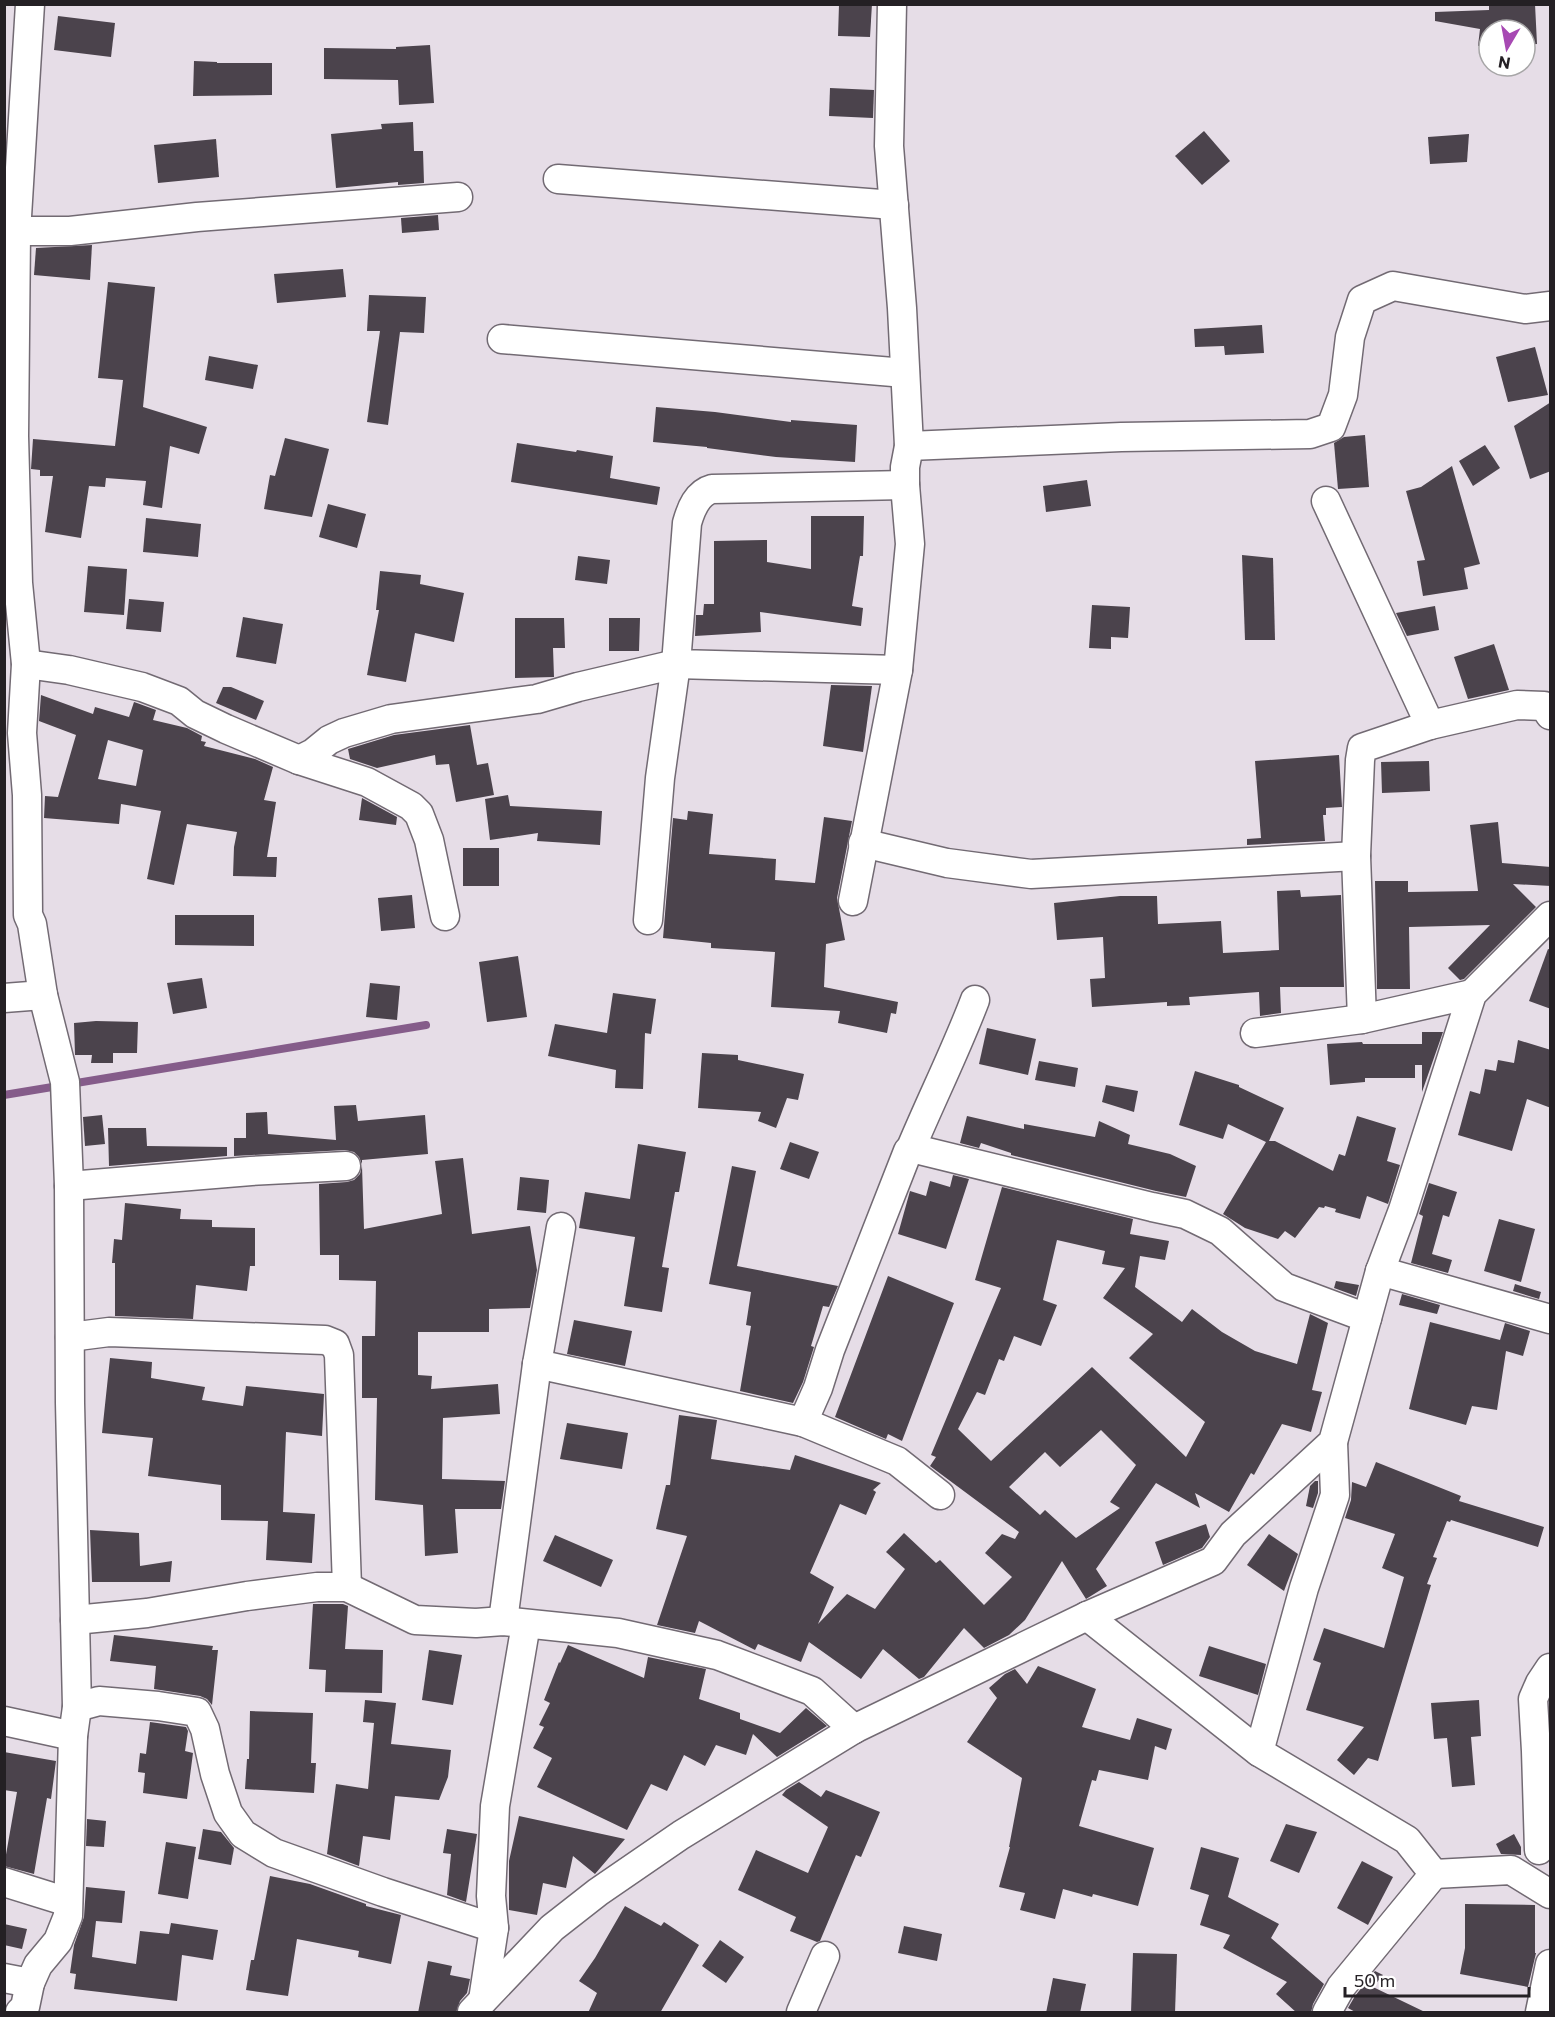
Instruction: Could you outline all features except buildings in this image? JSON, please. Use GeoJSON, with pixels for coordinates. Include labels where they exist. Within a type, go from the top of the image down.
{"type":"FeatureCollection","features":[{"type":"Feature","properties":{"kind":"street"},"geometry":{"type":"LineString","coordinates":[[23,1999],[38,1965],[58,1941],[68,1916],[73,1736],[77,1707],[70,1403],[69,1186],[65,1082],[43,995],[32,924],[16,914],[27,795],[15,757],[22,733],[26,664],[18,583],[9,436],[10,232],[30,4]]}},
{"type":"Feature","properties":{"kind":"street"},"geometry":{"type":"LineString","coordinates":[[854,901],[897,670],[910,544],[905,485],[905,467],[909,446],[889,146],[892,4]]}},
{"type":"Feature","properties":{"kind":"street"},"geometry":{"type":"LineString","coordinates":[[558,179],[894,206]]}},
{"type":"Feature","properties":{"kind":"street"},"geometry":{"type":"LineString","coordinates":[[10,232],[70,231],[196,217],[458,197]]}},
{"type":"Feature","properties":{"kind":"street"},"geometry":{"type":"LineString","coordinates":[[909,446],[1121,437],[1310,434],[1331,427],[1343,395],[1350,337],[1362,300],[1393,286],[1484,300],[1525,309],[1551,306]]}},
{"type":"Feature","properties":{"kind":"street"},"geometry":{"type":"LineString","coordinates":[[502,339],[905,374]]}},
{"type":"Feature","properties":{"kind":"street"},"geometry":{"type":"LineString","coordinates":[[648,920],[660,778],[676,664],[687,523],[691,510],[705,491],[712,489],[905,485]]}},
{"type":"Feature","properties":{"kind":"street"},"geometry":{"type":"LineString","coordinates":[[1326,501],[1430,725]]}},
{"type":"Feature","properties":{"kind":"street"},"geometry":{"type":"LineString","coordinates":[[26,664],[69,670],[142,687],[179,701],[195,714],[226,729],[299,760],[367,782],[411,806],[419,814],[429,840],[445,916]]}},
{"type":"Feature","properties":{"kind":"street"},"geometry":{"type":"LineString","coordinates":[[299,760],[313,753],[329,740],[391,719],[537,699],[676,664],[897,670]]}},
{"type":"Feature","properties":{"kind":"street"},"geometry":{"type":"LineString","coordinates":[[1362,1019],[1356,856],[1362,748],[1430,725],[1518,705],[1544,706],[1551,715]]}},
{"type":"Feature","properties":{"kind":"street"},"geometry":{"type":"LineString","coordinates":[[863,843],[947,863],[1031,874],[1356,856]]}},
{"type":"Feature","properties":{"kind":"street"},"geometry":{"type":"LineString","coordinates":[[1259,1752],[1304,1588],[1335,1495],[1333,1442],[1380,1271],[1472,994],[1551,916]]}},
{"type":"Feature","properties":{"kind":"street"},"geometry":{"type":"LineString","coordinates":[[1255,1033],[1362,1019],[1472,994]]}},
{"type":"Feature","properties":{"kind":"street"},"geometry":{"type":"LineString","coordinates":[[4,999],[43,995]]}},
{"type":"Feature","properties":{"kind":"street"},"geometry":{"type":"LineString","coordinates":[[803,1422],[908,1151],[962,1035],[975,1000]]}},
{"type":"Feature","properties":{"kind":"street"},"geometry":{"type":"LineString","coordinates":[[911,1148],[1152,1208],[1185,1214],[1220,1231],[1284,1287],[1368,1317]]}},
{"type":"Feature","properties":{"kind":"street"},"geometry":{"type":"LineString","coordinates":[[69,1186],[204,1174],[346,1166]]}},
{"type":"Feature","properties":{"kind":"street"},"geometry":{"type":"LineString","coordinates":[[478,2006],[494,1928],[492,1896],[495,1806],[515,1622],[537,1364],[561,1227]]}},
{"type":"Feature","properties":{"kind":"street"},"geometry":{"type":"LineString","coordinates":[[1380,1271],[1551,1319]]}},
{"type":"Feature","properties":{"kind":"street"},"geometry":{"type":"LineString","coordinates":[[70,1337],[109,1332],[325,1340],[335,1344],[339,1355],[347,1587]]}},
{"type":"Feature","properties":{"kind":"street"},"geometry":{"type":"LineString","coordinates":[[537,1364],[803,1422],[897,1461],[940,1495]]}},
{"type":"Feature","properties":{"kind":"street"},"geometry":{"type":"LineString","coordinates":[[478,2006],[552,1928],[598,1892],[681,1835],[854,1729],[1087,1616],[1213,1561],[1233,1534],[1333,1442]]}},
{"type":"Feature","properties":{"kind":"street"},"geometry":{"type":"LineString","coordinates":[[75,1620],[147,1613],[317,1587],[347,1587],[416,1620],[515,1622],[618,1633],[717,1655],[812,1691],[854,1729]]}},
{"type":"Feature","properties":{"kind":"street"},"geometry":{"type":"LineString","coordinates":[[1087,1616],[1259,1752],[1407,1839],[1434,1874]]}},
{"type":"Feature","properties":{"kind":"street"},"geometry":{"type":"LineString","coordinates":[[1327,2013],[1341,1987],[1434,1874],[1511,1870],[1545,1850],[1533,1699],[1540,1683],[1551,1668]]}},
{"type":"Feature","properties":{"kind":"street"},"geometry":{"type":"LineString","coordinates":[[77,1707],[99,1701],[197,1712],[205,1729],[228,1813],[243,1834],[274,1853],[494,1928]]}},
{"type":"Feature","properties":{"kind":"street"},"geometry":{"type":"LineString","coordinates":[[4,1721],[73,1736]]}},
{"type":"Feature","properties":{"kind":"street"},"geometry":{"type":"LineString","coordinates":[[1511,1870],[1551,1894]]}},
{"type":"Feature","properties":{"kind":"street"},"geometry":{"type":"LineString","coordinates":[[4,1882],[68,1902]]}},
{"type":"Feature","properties":{"kind":"street"},"geometry":{"type":"LineString","coordinates":[[801,2013],[825,1956]]}},
{"type":"Feature","properties":{"kind":"street"},"geometry":{"type":"LineString","coordinates":[[1540,2013],[1551,1964]]}},
{"type":"Feature","properties":{"kind":"waterway"},"geometry":{"type":"LineString","coordinates":[[4,1095],[426,1025]]}}]}
